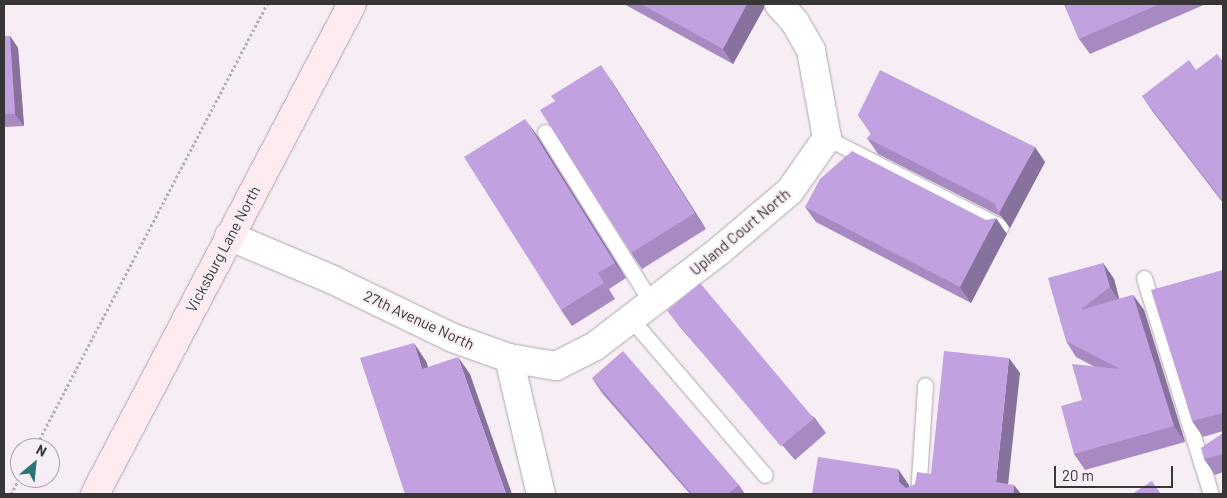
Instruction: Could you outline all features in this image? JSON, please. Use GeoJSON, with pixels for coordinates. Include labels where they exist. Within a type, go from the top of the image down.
{"type":"FeatureCollection","features":[{"type":"Feature","properties":{"kind":"main road","name":"Vicksburg Lane North"},"geometry":{"type":"LineString","coordinates":[[95,494],[352,4]]}},
{"type":"Feature","properties":{"kind":"street"},"geometry":{"type":"LineString","coordinates":[[779,4],[795,22],[811,50],[827,138]]}},
{"type":"Feature","properties":{"kind":"street","name":"Upland Court North"},"geometry":{"type":"LineString","coordinates":[[509,358],[556,366],[595,346],[642,312],[790,191],[827,138]]}},
{"type":"Feature","properties":{"kind":"street","name":"27th Avenue North"},"geometry":{"type":"LineString","coordinates":[[230,236],[394,308],[453,338],[509,358]]}},
{"type":"Feature","properties":{"kind":"street"},"geometry":{"type":"LineString","coordinates":[[509,358],[541,494]]}},
{"type":"Feature","properties":{"kind":"lane"},"geometry":{"type":"LineString","coordinates":[[545,132],[642,312],[765,475]]}},
{"type":"Feature","properties":{"kind":"lane"},"geometry":{"type":"LineString","coordinates":[[827,138],[1001,227]]}},
{"type":"Feature","properties":{"kind":"lane"},"geometry":{"type":"LineString","coordinates":[[1144,278],[1211,494]]}},
{"type":"Feature","properties":{"kind":"lane"},"geometry":{"type":"LineString","coordinates":[[918,494],[925,385]]}},
{"type":"Feature","properties":{"kind":"path"},"geometry":{"type":"LineString","coordinates":[[40,438],[267,4]]}},
{"type":"Feature","properties":{"kind":"building"},"geometry":{"type":"Polygon","coordinates":[[[641,4],[747,4],[723,49],[641,4]]]}},
{"type":"Feature","properties":{"kind":"building"},"geometry":{"type":"Polygon","coordinates":[[[1064,4],[1160,4],[1079,39],[1064,4]]]}},
{"type":"Feature","properties":{"kind":"building"},"geometry":{"type":"Polygon","coordinates":[[[4,36],[10,36],[15,114],[4,114],[4,36]]]}},
{"type":"Feature","properties":{"kind":"building"},"geometry":{"type":"Polygon","coordinates":[[[1217,54],[1223,62],[1222,200],[1142,96],[1189,60],[1196,70],[1217,54]]]}},
{"type":"Feature","properties":{"kind":"building"},"geometry":{"type":"Polygon","coordinates":[[[601,65],[695,213],[631,253],[540,110],[555,101],[551,96],[601,65]]]}},
{"type":"Feature","properties":{"kind":"building"},"geometry":{"type":"Polygon","coordinates":[[[880,70],[1035,147],[999,213],[994,203],[867,138],[872,134],[858,115],[880,70]]]}},
{"type":"Feature","properties":{"kind":"building"},"geometry":{"type":"Polygon","coordinates":[[[525,119],[615,263],[598,273],[604,283],[561,310],[464,157],[525,119]]]}},
{"type":"Feature","properties":{"kind":"building"},"geometry":{"type":"Polygon","coordinates":[[[852,151],[986,220],[996,218],[960,287],[805,207],[820,179],[852,151]]]}},
{"type":"Feature","properties":{"kind":"building"},"geometry":{"type":"Polygon","coordinates":[[[1103,263],[1110,287],[1080,310],[1133,295],[1174,426],[1074,454],[1061,406],[1082,400],[1072,364],[1120,369],[1066,341],[1048,278],[1103,263]]]}},
{"type":"Feature","properties":{"kind":"building"},"geometry":{"type":"Polygon","coordinates":[[[1223,270],[1223,413],[1192,421],[1151,290],[1223,270]]]}},
{"type":"Feature","properties":{"kind":"building"},"geometry":{"type":"Polygon","coordinates":[[[700,283],[814,419],[781,446],[667,311],[700,283]]]}},
{"type":"Feature","properties":{"kind":"building"},"geometry":{"type":"Polygon","coordinates":[[[414,343],[422,369],[458,357],[506,494],[405,494],[360,358],[414,343]]]}},
{"type":"Feature","properties":{"kind":"building"},"geometry":{"type":"Polygon","coordinates":[[[623,351],[739,485],[728,494],[692,494],[592,378],[623,351]]]}},
{"type":"Feature","properties":{"kind":"building"},"geometry":{"type":"Polygon","coordinates":[[[944,351],[1009,358],[996,482],[1014,485],[1013,494],[812,494],[818,457],[898,469],[899,482],[906,488],[915,484],[917,472],[931,474],[944,351]]]}},
{"type":"Feature","properties":{"kind":"building"},"geometry":{"type":"Polygon","coordinates":[[[1223,433],[1223,454],[1204,459],[1201,448],[1223,433]]]}},
{"type":"Feature","properties":{"kind":"building"},"geometry":{"type":"Polygon","coordinates":[[[1152,481],[1161,494],[1132,494],[1152,481]]]}}]}
